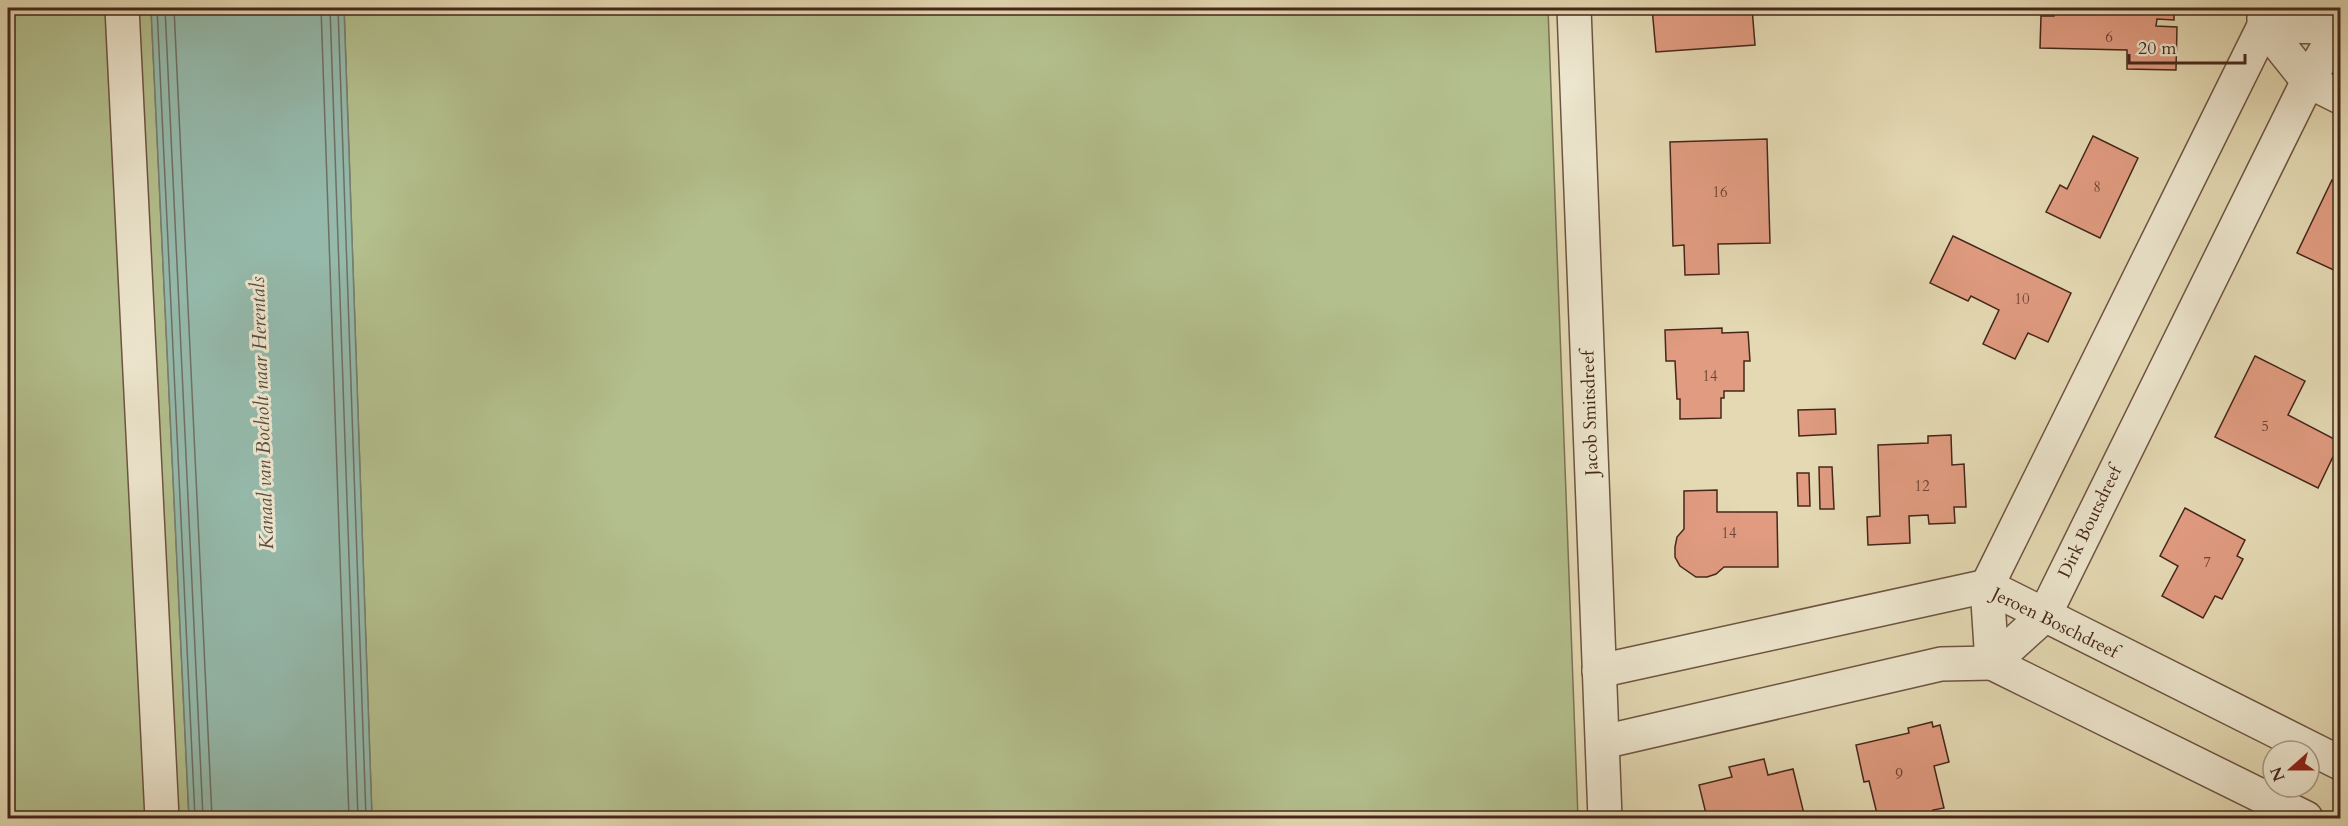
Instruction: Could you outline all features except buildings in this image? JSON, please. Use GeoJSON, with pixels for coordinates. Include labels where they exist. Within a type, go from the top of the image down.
{"type":"FeatureCollection","features":[{"type":"Feature","properties":{"kind":"street"},"geometry":{"type":"LineString","coordinates":[[122,8],[162,819]]}},
{"type":"Feature","properties":{"kind":"street","name":"Jacob Smitsdreef"},"geometry":{"type":"LineString","coordinates":[[1575,8],[1605,819]]}},
{"type":"Feature","properties":{"kind":"street"},"geometry":{"type":"LineString","coordinates":[[1599,671],[1987,586],[2264,17]]}},
{"type":"Feature","properties":{"kind":"street"},"geometry":{"type":"LineString","coordinates":[[2264,17],[2340,20]]}},
{"type":"Feature","properties":{"kind":"street"},"geometry":{"type":"LineString","coordinates":[[2264,17],[2308,81],[2340,97]]}},
{"type":"Feature","properties":{"kind":"street","name":"Dirk Boutsdreef"},"geometry":{"type":"LineString","coordinates":[[1992,663],[2044,616],[2340,20]]}},
{"type":"Feature","properties":{"kind":"street","name":"Jeroen Boschdreef"},"geometry":{"type":"LineString","coordinates":[[1987,586],[2340,764]]}},
{"type":"Feature","properties":{"kind":"street","name":"Jeroen Boschdreef"},"geometry":{"type":"LineString","coordinates":[[1987,586],[1992,663]]}},
{"type":"Feature","properties":{"kind":"street"},"geometry":{"type":"LineString","coordinates":[[1603,742],[1941,664],[1992,663],[2306,819]]}},
{"type":"Feature","properties":{"kind":"green space"},"geometry":{"type":"Polygon","coordinates":[[[8,8],[114,8],[151,818],[8,818],[8,8]]]}},
{"type":"Feature","properties":{"kind":"green space"},"geometry":{"type":"Polygon","coordinates":[[[129,8],[151,8],[189,818],[172,818],[129,8]]]}},
{"type":"Feature","properties":{"kind":"green space"},"geometry":{"type":"Polygon","coordinates":[[[344,8],[1548,8],[1578,818],[372,818],[344,8]]]}},
{"type":"Feature","properties":{"kind":"water","name":"Kanaal van Bocholt naar Herentals"},"geometry":{"type":"Polygon","coordinates":[[[151,8],[344,8],[372,818],[189,818],[151,8]]]}}]}
